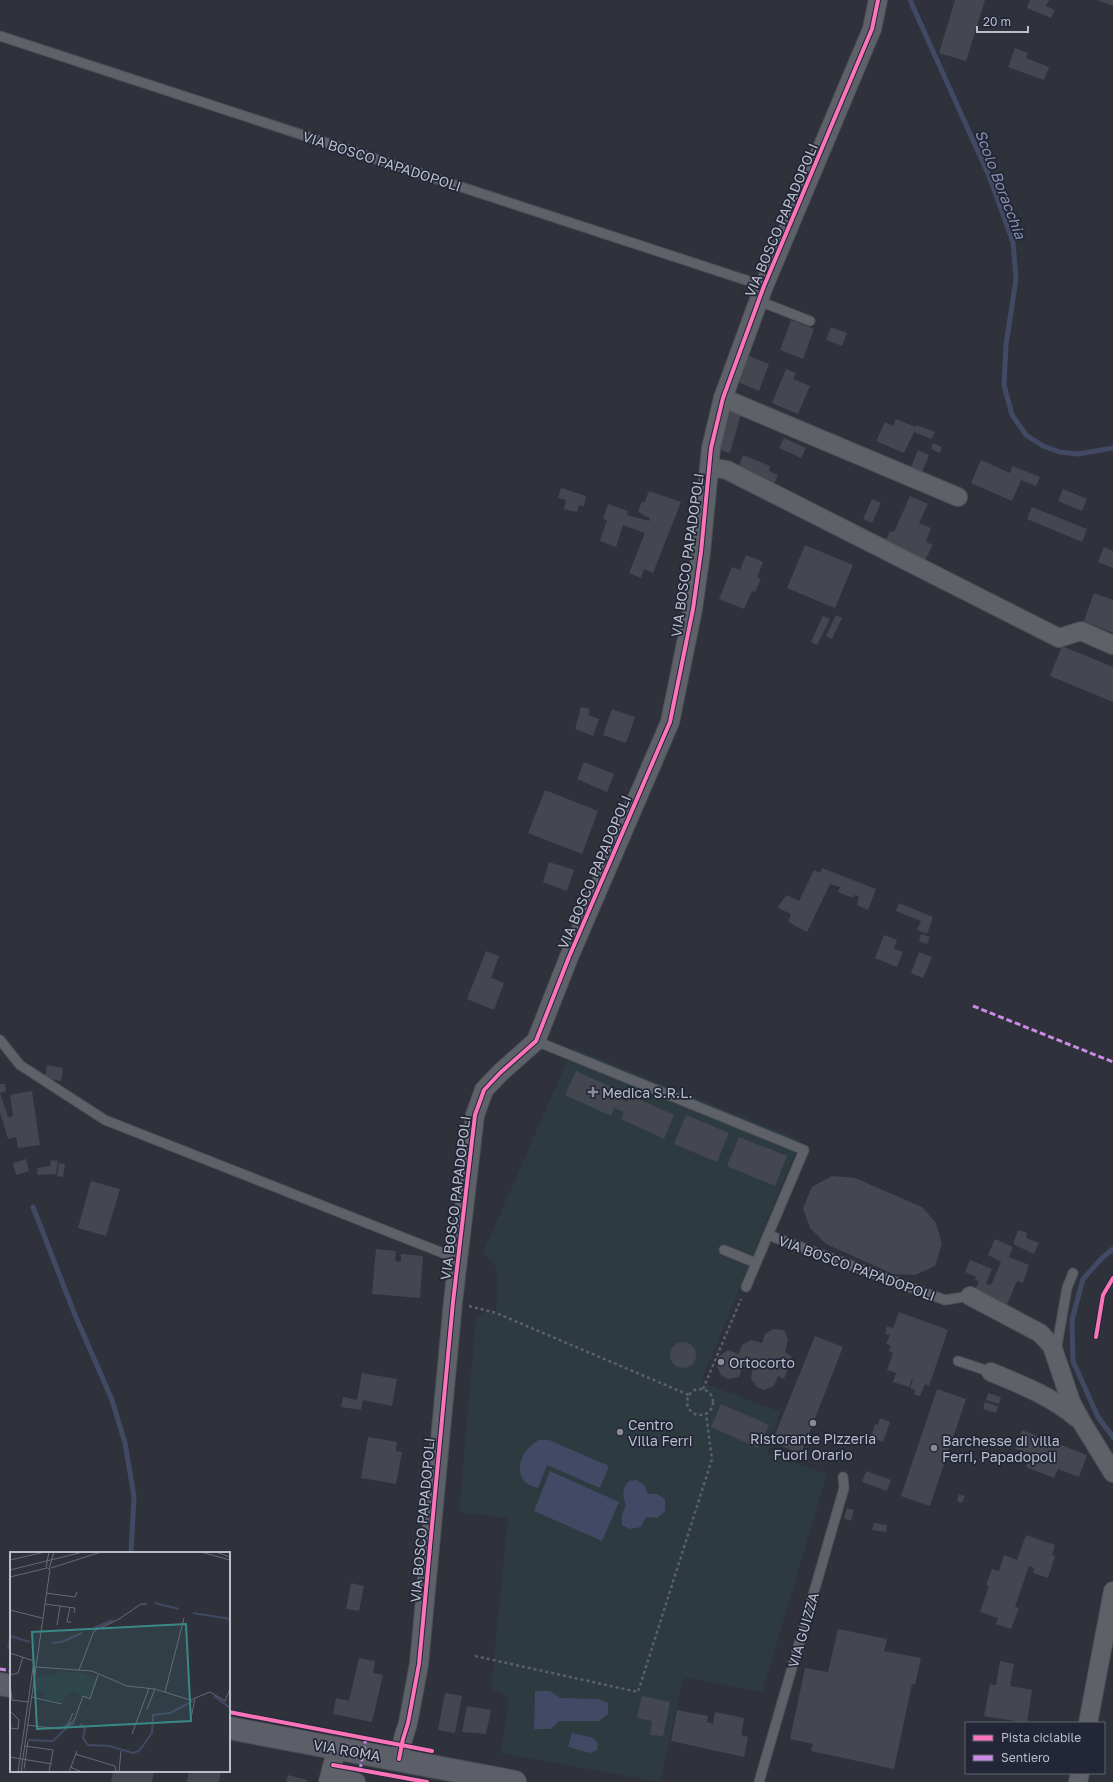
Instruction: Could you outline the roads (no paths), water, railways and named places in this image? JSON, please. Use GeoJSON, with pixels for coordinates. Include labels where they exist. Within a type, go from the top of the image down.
{"type":"FeatureCollection","features":[{"type":"Feature","properties":{"kind":"main road"},"geometry":{"type":"LineString","coordinates":[[0,1684],[10,1686]]}},
{"type":"Feature","properties":{"kind":"main road","name":"VIA ROMA"},"geometry":{"type":"LineString","coordinates":[[230,1728],[400,1759],[462,1777],[515,1782]]}},
{"type":"Feature","properties":{"kind":"street","name":"VIA BOSCO PAPADOPOLI"},"geometry":{"type":"LineString","coordinates":[[400,1759],[419,1664],[453,1302],[475,1115],[484,1090],[505,1068],[536,1041],[569,957],[670,722],[693,609],[714,430],[723,398],[762,294],[872,29],[878,0]]}},
{"type":"Feature","properties":{"kind":"street"},"geometry":{"type":"LineString","coordinates":[[723,398],[958,497]]}},
{"type":"Feature","properties":{"kind":"street","name":"VIA BOSCO PAPADOPOLI"},"geometry":{"type":"LineString","coordinates":[[710,467],[727,470],[1059,638],[1081,631],[1113,645]]}},
{"type":"Feature","properties":{"kind":"street"},"geometry":{"type":"LineString","coordinates":[[970,1296],[1040,1333],[1052,1346],[1072,1402],[1081,1421],[1113,1473]]}},
{"type":"Feature","properties":{"kind":"street"},"geometry":{"type":"LineString","coordinates":[[991,1372],[1044,1395],[1064,1407],[1081,1421]]}},
{"type":"Feature","properties":{"kind":"street"},"geometry":{"type":"LineString","coordinates":[[1088,1722],[1113,1591]]}},
{"type":"Feature","properties":{"kind":"street"},"geometry":{"type":"LineString","coordinates":[[329,1779],[337,1748]]}},
{"type":"Feature","properties":{"kind":"street","name":"VIA ROMA"},"geometry":{"type":"LineString","coordinates":[[329,1779],[356,1782]]}},
{"type":"Feature","properties":{"kind":"lane","name":"VIA BOSCO PAPADOPOLI"},"geometry":{"type":"LineString","coordinates":[[0,36],[762,294]]}},
{"type":"Feature","properties":{"kind":"lane"},"geometry":{"type":"LineString","coordinates":[[762,294],[810,321]]}},
{"type":"Feature","properties":{"kind":"lane","name":"VIA BOSCO PAPADOPOLI"},"geometry":{"type":"LineString","coordinates":[[0,1040],[20,1065],[105,1120],[458,1259]]}},
{"type":"Feature","properties":{"kind":"lane","name":"VIA BOSCO PAPADOPOLI"},"geometry":{"type":"LineString","coordinates":[[536,1041],[804,1150],[746,1288]]}},
{"type":"Feature","properties":{"kind":"lane","name":"VIA BOSCO PAPADOPOLI"},"geometry":{"type":"LineString","coordinates":[[768,1235],[945,1300],[970,1296]]}},
{"type":"Feature","properties":{"kind":"lane"},"geometry":{"type":"LineString","coordinates":[[724,1250],[756,1263]]}},
{"type":"Feature","properties":{"kind":"lane"},"geometry":{"type":"LineString","coordinates":[[1055,1356],[1067,1288],[1073,1273]]}},
{"type":"Feature","properties":{"kind":"lane"},"geometry":{"type":"LineString","coordinates":[[958,1361],[991,1372]]}},
{"type":"Feature","properties":{"kind":"lane","name":"VIA GUIZZA"},"geometry":{"type":"LineString","coordinates":[[759,1782],[844,1488],[843,1477]]}},
{"type":"Feature","properties":{"kind":"water"},"geometry":{"type":"Polygon","coordinates":[[[539,1440],[549,1440],[609,1466],[600,1488],[547,1465],[538,1488],[526,1483],[520,1471],[520,1465],[525,1453],[539,1440]]]}},
{"type":"Feature","properties":{"kind":"water"},"geometry":{"type":"Polygon","coordinates":[[[550,1471],[619,1502],[602,1541],[534,1511],[550,1471]]]}},
{"type":"Feature","properties":{"kind":"water"},"geometry":{"type":"Polygon","coordinates":[[[637,1480],[644,1485],[648,1494],[657,1494],[665,1499],[665,1511],[657,1518],[646,1517],[641,1527],[630,1529],[622,1525],[622,1515],[626,1505],[623,1492],[629,1481],[637,1480]]]}},
{"type":"Feature","properties":{"kind":"water"},"geometry":{"type":"Polygon","coordinates":[[[535,1691],[550,1691],[560,1698],[598,1699],[608,1703],[608,1714],[599,1721],[559,1721],[551,1729],[534,1729],[535,1691]]]}},
{"type":"Feature","properties":{"kind":"water"},"geometry":{"type":"Polygon","coordinates":[[[572,1733],[594,1738],[598,1744],[597,1750],[590,1753],[568,1747],[572,1733]]]}},
{"type":"Feature","properties":{"kind":"waterway","name":"Scolo Boracchia"},"geometry":{"type":"LineString","coordinates":[[910,0],[989,176],[1013,242],[1016,279],[1006,345],[1004,385],[1012,415],[1026,435],[1043,446],[1060,452],[1078,454],[1113,448]]}},
{"type":"Feature","properties":{"kind":"waterway"},"geometry":{"type":"LineString","coordinates":[[33,1207],[75,1315],[112,1400],[125,1443],[134,1496],[131,1552]]}},
{"type":"Feature","properties":{"kind":"waterway","name":"Scolo Boracchia"},"geometry":{"type":"LineString","coordinates":[[1113,1249],[1103,1257],[1083,1279],[1072,1320],[1073,1361],[1098,1417],[1113,1437]]}},
{"type":"Feature","properties":{"kind":"place","name":"Medica S.R.L."},"geometry":{"type":"Point","coordinates":[593,1092]}},
{"type":"Feature","properties":{"kind":"place","name":"Ortocorto"},"geometry":{"type":"Point","coordinates":[721,1362]}},
{"type":"Feature","properties":{"kind":"place","name":"Ristorante Pizzeria Fuori Orario"},"geometry":{"type":"Point","coordinates":[813,1423]}},
{"type":"Feature","properties":{"kind":"place","name":"Centro Villa Ferri"},"geometry":{"type":"Point","coordinates":[620,1432]}},
{"type":"Feature","properties":{"kind":"place","name":"Barchesse di villa Ferri, Papadopoli"},"geometry":{"type":"Point","coordinates":[934,1448]}}]}
